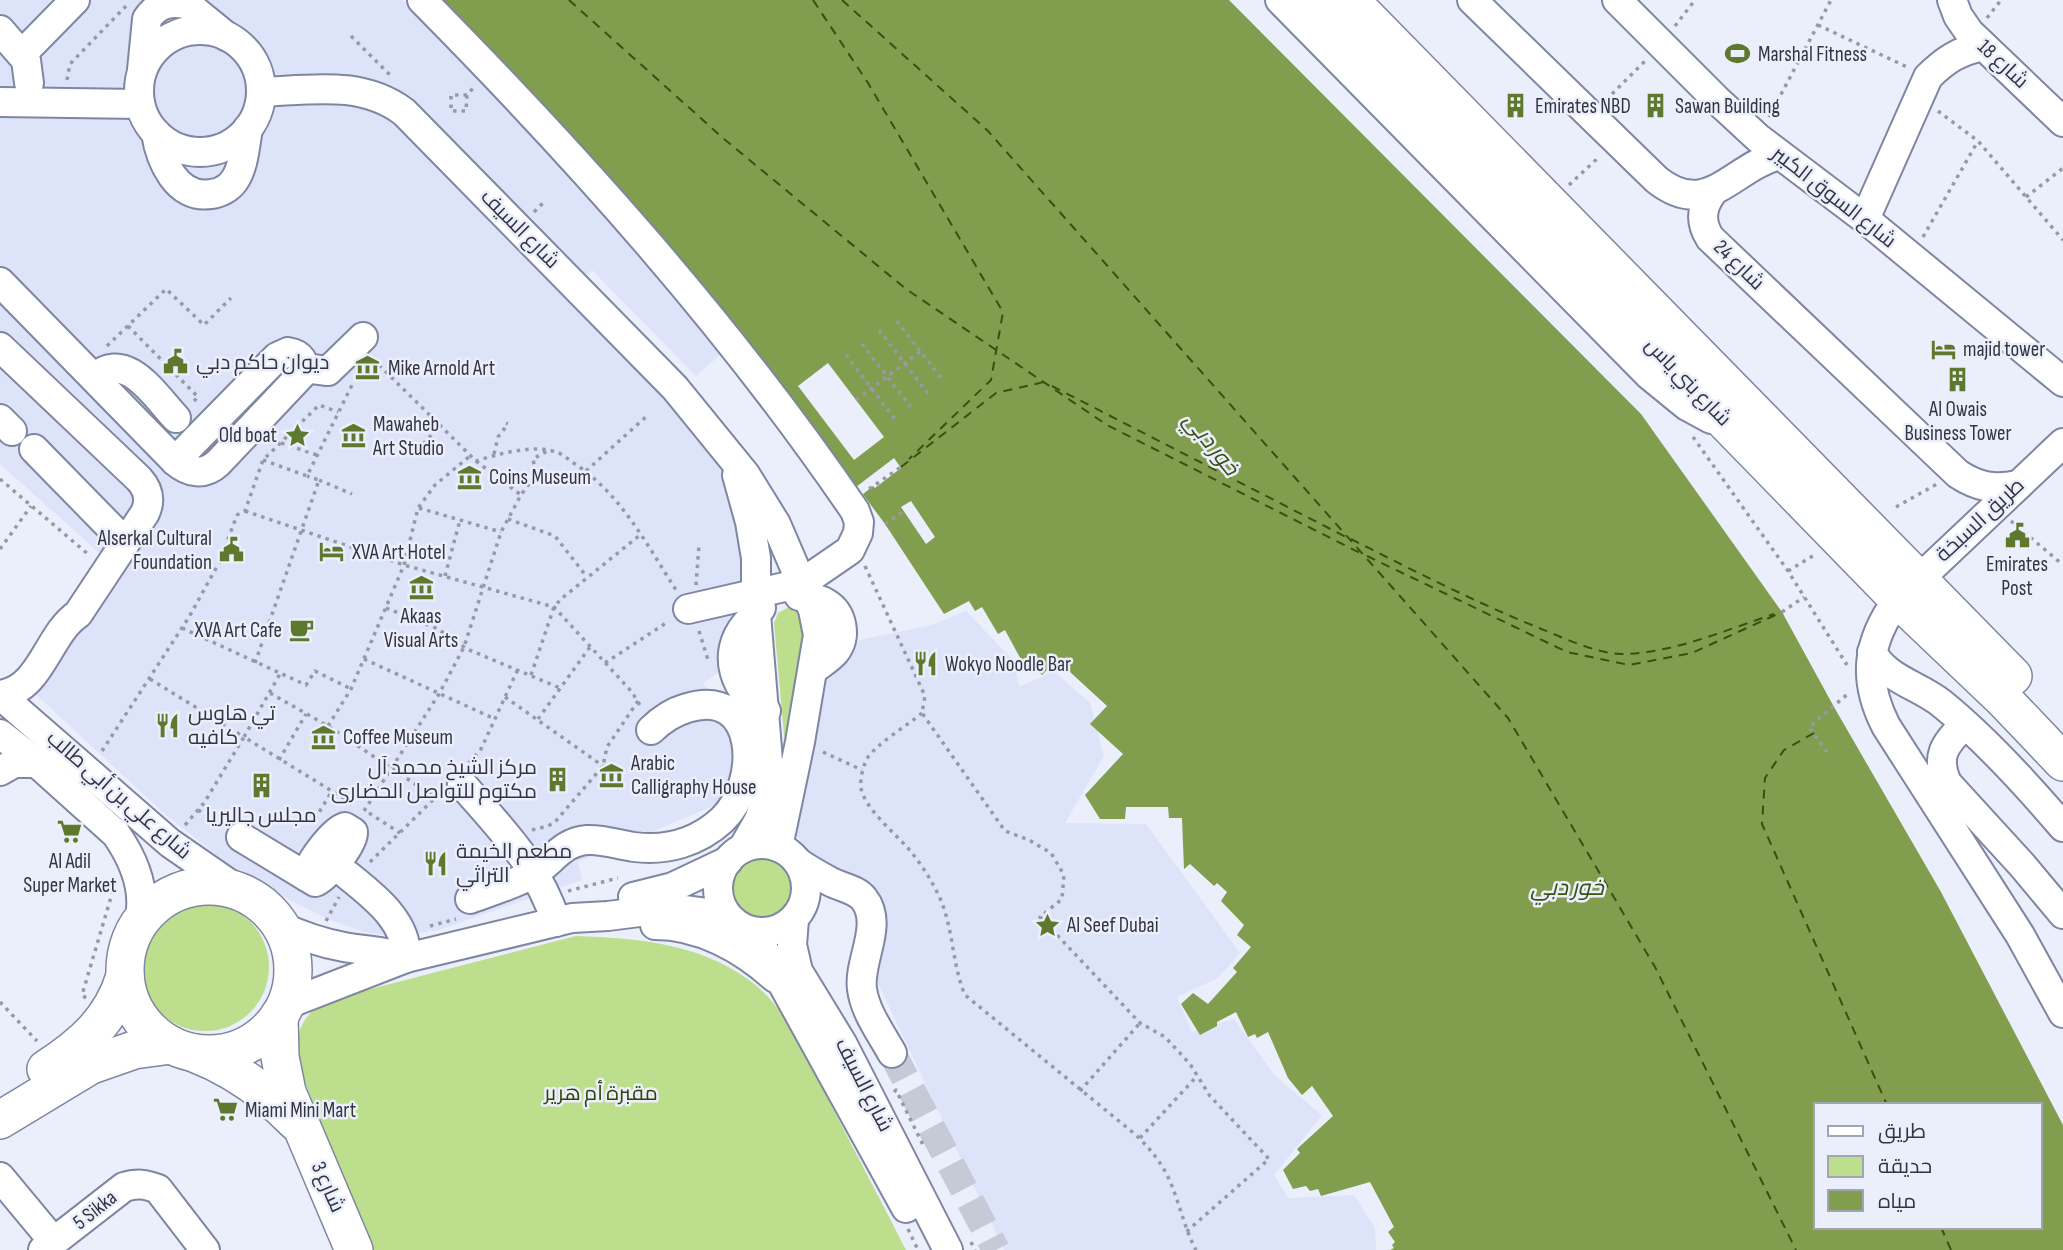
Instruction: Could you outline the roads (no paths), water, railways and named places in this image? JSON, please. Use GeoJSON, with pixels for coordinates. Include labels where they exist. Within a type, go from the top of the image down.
{"type":"FeatureCollection","features":[{"type":"Feature","properties":{"kind":"main road","name":"شارع بني ياس"},"geometry":{"type":"LineString","coordinates":[[1314,0],[1732,427],[1908,589],[2063,726]]}},
{"type":"Feature","properties":{"kind":"main road","name":"شارع بني ياس"},"geometry":{"type":"LineString","coordinates":[[1361,4],[1908,589],[2003,699],[2063,762]]}},
{"type":"Feature","properties":{"kind":"main road"},"geometry":{"type":"LineString","coordinates":[[0,1120],[91,1065],[134,1050],[182,1048],[218,1053],[242,1047],[262,1034],[282,1010],[292,973],[289,949],[280,926],[265,908],[240,892],[218,886],[196,887],[174,893],[155,905],[139,922],[130,939],[125,957],[129,998],[139,1017],[153,1033],[182,1048]]}},
{"type":"Feature","properties":{"kind":"main road"},"geometry":{"type":"LineString","coordinates":[[0,1096],[57,1062],[95,1030],[119,997],[125,976]]}},
{"type":"Feature","properties":{"kind":"main road","name":"شارع 3"},"geometry":{"type":"LineString","coordinates":[[282,1010],[283,1075],[299,1126],[321,1169],[354,1250]]}},
{"type":"Feature","properties":{"kind":"main road","name":"شارع 3"},"geometry":{"type":"LineString","coordinates":[[182,1048],[244,1077],[299,1126]]}},
{"type":"Feature","properties":{"kind":"street"},"geometry":{"type":"LineString","coordinates":[[22,54],[75,0]]}},
{"type":"Feature","properties":{"kind":"street"},"geometry":{"type":"LineString","coordinates":[[422,0],[537,120],[693,294],[736,346],[849,502],[859,522],[855,543],[804,591],[756,604],[691,608]]}},
{"type":"Feature","properties":{"kind":"street"},"geometry":{"type":"LineString","coordinates":[[1280,0],[1649,375],[1687,406],[1732,427]]}},
{"type":"Feature","properties":{"kind":"street"},"geometry":{"type":"LineString","coordinates":[[1472,0],[1657,180],[1678,194],[1690,196],[1712,192],[1752,165],[1769,146]]}},
{"type":"Feature","properties":{"kind":"street","name":"شارع السوق الكبير"},"geometry":{"type":"LineString","coordinates":[[1616,0],[1769,146],[1865,219],[2063,382]]}},
{"type":"Feature","properties":{"kind":"street","name":"شارع 18"},"geometry":{"type":"LineString","coordinates":[[1952,0],[1958,16],[1969,32],[2063,122]]}},
{"type":"Feature","properties":{"kind":"street"},"geometry":{"type":"LineString","coordinates":[[181,2],[188,5],[248,55],[255,66],[261,92],[260,105],[248,128],[241,165],[233,182],[217,193],[208,195],[191,192],[176,180],[162,158],[156,133],[144,114],[141,86],[148,19],[164,3],[181,2]]}},
{"type":"Feature","properties":{"kind":"street"},"geometry":{"type":"LineString","coordinates":[[0,30],[22,54],[29,68],[29,83]]}},
{"type":"Feature","properties":{"kind":"street"},"geometry":{"type":"LineString","coordinates":[[1865,219],[1923,87],[1943,62],[1962,51],[1983,46]]}},
{"type":"Feature","properties":{"kind":"street"},"geometry":{"type":"LineString","coordinates":[[0,83],[141,86]]}},
{"type":"Feature","properties":{"kind":"street"},"geometry":{"type":"LineString","coordinates":[[0,102],[141,86]]}},
{"type":"Feature","properties":{"kind":"street","name":"شارع السيف"},"geometry":{"type":"LineString","coordinates":[[261,92],[359,91],[383,98],[404,112],[675,387],[767,506],[815,618],[818,635],[800,742],[788,855],[853,890],[870,908],[872,920],[862,970],[862,990],[869,1011],[892,1053]]}},
{"type":"Feature","properties":{"kind":"street"},"geometry":{"type":"LineString","coordinates":[[156,133],[177,148],[203,152],[228,145],[248,128]]}},
{"type":"Feature","properties":{"kind":"street","name":"شارع 24"},"geometry":{"type":"LineString","coordinates":[[1712,192],[1706,201],[1702,220],[1710,238],[1958,474],[1986,488],[2018,485]]}},
{"type":"Feature","properties":{"kind":"street"},"geometry":{"type":"LineString","coordinates":[[0,282],[174,461],[282,354],[288,352],[300,357],[304,368],[328,371],[365,345]]}},
{"type":"Feature","properties":{"kind":"street"},"geometry":{"type":"LineString","coordinates":[[3,355],[146,489],[148,507],[78,614],[73,629],[36,688],[31,704],[32,721]]}},
{"type":"Feature","properties":{"kind":"street"},"geometry":{"type":"LineString","coordinates":[[90,373],[110,367],[125,369],[137,377],[176,418]]}},
{"type":"Feature","properties":{"kind":"street","name":"طريق السبخة"},"geometry":{"type":"LineString","coordinates":[[1872,652],[1882,624],[1908,589],[2063,443]]}},
{"type":"Feature","properties":{"kind":"street"},"geometry":{"type":"LineString","coordinates":[[34,449],[125,542]]}},
{"type":"Feature","properties":{"kind":"street","name":"شارع السيف"},"geometry":{"type":"LineString","coordinates":[[732,459],[753,540],[769,773],[768,788],[759,820],[735,855]]}},
{"type":"Feature","properties":{"kind":"street"},"geometry":{"type":"LineString","coordinates":[[756,604],[738,637],[734,651],[734,701],[731,714],[743,729],[748,755],[748,773],[735,805],[699,837],[668,847],[652,848],[597,840],[578,841],[561,849],[538,879],[537,899],[556,922],[662,925],[686,928],[710,936],[761,966],[787,989]]}},
{"type":"Feature","properties":{"kind":"street"},"geometry":{"type":"LineString","coordinates":[[0,695],[15,691],[27,681],[65,625],[78,614]]}},
{"type":"Feature","properties":{"kind":"street"},"geometry":{"type":"LineString","coordinates":[[1872,652],[1884,669],[1925,692],[1964,725],[2063,827]]}},
{"type":"Feature","properties":{"kind":"street"},"geometry":{"type":"LineString","coordinates":[[1872,652],[1872,687],[1886,726],[2020,934],[2063,1013]]}},
{"type":"Feature","properties":{"kind":"street","name":"شارع علي بن أبي طالب"},"geometry":{"type":"LineString","coordinates":[[0,695],[170,843],[240,892]]}},
{"type":"Feature","properties":{"kind":"street"},"geometry":{"type":"LineString","coordinates":[[651,730],[673,713],[693,706],[734,701],[754,703],[766,711]]}},
{"type":"Feature","properties":{"kind":"street"},"geometry":{"type":"LineString","coordinates":[[1964,725],[1944,749],[1942,772],[1947,783],[2063,914]]}},
{"type":"Feature","properties":{"kind":"street"},"geometry":{"type":"LineString","coordinates":[[0,734],[104,821],[125,847],[135,869],[141,894],[139,922]]}},
{"type":"Feature","properties":{"kind":"street"},"geometry":{"type":"LineString","coordinates":[[0,771],[14,763],[37,763]]}},
{"type":"Feature","properties":{"kind":"street"},"geometry":{"type":"LineString","coordinates":[[457,780],[511,840],[538,879]]}},
{"type":"Feature","properties":{"kind":"street"},"geometry":{"type":"LineString","coordinates":[[307,877],[307,868],[336,831],[345,827],[353,832],[343,872]]}},
{"type":"Feature","properties":{"kind":"street"},"geometry":{"type":"LineString","coordinates":[[241,837],[315,882],[343,872]]}},
{"type":"Feature","properties":{"kind":"street"},"geometry":{"type":"LineString","coordinates":[[282,1010],[406,958],[556,922],[610,902],[673,887],[754,845],[788,855],[806,881],[806,894],[798,914]]}},
{"type":"Feature","properties":{"kind":"street"},"geometry":{"type":"LineString","coordinates":[[735,855],[720,877],[718,889],[725,911],[743,926]]}},
{"type":"Feature","properties":{"kind":"street"},"geometry":{"type":"LineString","coordinates":[[343,872],[397,922],[405,940],[406,958]]}},
{"type":"Feature","properties":{"kind":"street"},"geometry":{"type":"LineString","coordinates":[[470,899],[538,879]]}},
{"type":"Feature","properties":{"kind":"street"},"geometry":{"type":"LineString","coordinates":[[556,922],[671,908],[708,913],[743,926],[773,931],[798,914],[816,895],[842,886]]}},
{"type":"Feature","properties":{"kind":"street","name":"شارع السيف"},"geometry":{"type":"LineString","coordinates":[[798,914],[793,945],[798,971],[842,1043],[948,1250]]}},
{"type":"Feature","properties":{"kind":"street"},"geometry":{"type":"LineString","coordinates":[[280,926],[323,943],[392,953],[406,958]]}},
{"type":"Feature","properties":{"kind":"street","name":"شارع السيف"},"geometry":{"type":"LineString","coordinates":[[743,926],[787,989],[929,1250]]}},
{"type":"Feature","properties":{"kind":"street"},"geometry":{"type":"LineString","coordinates":[[0,1177],[48,1246]]}},
{"type":"Feature","properties":{"kind":"street","name":"5 Sikka"},"geometry":{"type":"LineString","coordinates":[[48,1246],[124,1187],[135,1184],[158,1189],[205,1250]]}},
{"type":"Feature","properties":{"kind":"water","name":"خور دبي"},"geometry":{"type":"Polygon","coordinates":[[[443,0],[1229,0],[1641,414],[1782,612],[1941,892],[2063,1125],[2063,1250],[1390,1250],[1394,1248],[1392,1245],[1395,1242],[1388,1232],[1394,1227],[1370,1182],[1321,1196],[1318,1189],[1310,1191],[1306,1186],[1293,1189],[1283,1170],[1300,1153],[1297,1149],[1333,1116],[1312,1086],[1302,1095],[1288,1078],[1268,1032],[1257,1038],[1255,1034],[1248,1037],[1236,1012],[1200,1035],[1181,1004],[1193,993],[1208,1004],[1237,972],[1233,968],[1251,947],[1237,935],[1244,925],[1221,901],[1227,892],[1217,883],[1214,886],[1190,864],[1184,869],[1182,818],[1169,818],[1168,807],[1126,807],[1125,819],[1100,819],[1085,795],[1123,754],[1090,724],[1107,706],[1057,660],[1042,675],[1029,663],[1024,665],[1005,630],[998,634],[982,607],[975,611],[969,601],[944,614],[885,524],[742,332],[443,0]]]}},
{"type":"Feature","properties":{"kind":"tunnel"},"geometry":{"type":"LineString","coordinates":[[892,1053],[996,1250]]}},
{"type":"Feature","properties":{"kind":"place","name":"Marshal Fitness"},"geometry":{"type":"Point","coordinates":[1738,54]}},
{"type":"Feature","properties":{"kind":"place","name":"Emirates NBD"},"geometry":{"type":"Point","coordinates":[1515,106]}},
{"type":"Feature","properties":{"kind":"place","name":"Sawan Building"},"geometry":{"type":"Point","coordinates":[1655,106]}},
{"type":"Feature","properties":{"kind":"place","name":"majid tower"},"geometry":{"type":"Point","coordinates":[1943,349]}},
{"type":"Feature","properties":{"kind":"place","name":"ديوان حاكم دبي"},"geometry":{"type":"Point","coordinates":[176,362]}},
{"type":"Feature","properties":{"kind":"place","name":"Mike Arnold Art"},"geometry":{"type":"Point","coordinates":[368,368]}},
{"type":"Feature","properties":{"kind":"place","name":"Al Owais Business Tower"},"geometry":{"type":"Point","coordinates":[1958,380]}},
{"type":"Feature","properties":{"kind":"place","name":"Old boat"},"geometry":{"type":"Point","coordinates":[297,435]}},
{"type":"Feature","properties":{"kind":"place","name":"Mawaheb Art Studio"},"geometry":{"type":"Point","coordinates":[353,436]}},
{"type":"Feature","properties":{"kind":"place","name":"Coins Museum"},"geometry":{"type":"Point","coordinates":[469,477]}},
{"type":"Feature","properties":{"kind":"place","name":"Emirates Post"},"geometry":{"type":"Point","coordinates":[2017,535]}},
{"type":"Feature","properties":{"kind":"place","name":"Alserkal Cultural Foundation"},"geometry":{"type":"Point","coordinates":[232,550]}},
{"type":"Feature","properties":{"kind":"place","name":"XVA Art Hotel"},"geometry":{"type":"Point","coordinates":[332,552]}},
{"type":"Feature","properties":{"kind":"place","name":"Akaas Visual Arts"},"geometry":{"type":"Point","coordinates":[421,587]}},
{"type":"Feature","properties":{"kind":"place","name":"XVA Art Cafe"},"geometry":{"type":"Point","coordinates":[302,630]}},
{"type":"Feature","properties":{"kind":"place","name":"Wokyo Noodle Bar"},"geometry":{"type":"Point","coordinates":[925,664]}},
{"type":"Feature","properties":{"kind":"place","name":"تي هاوس كافيه"},"geometry":{"type":"Point","coordinates":[168,725]}},
{"type":"Feature","properties":{"kind":"place","name":"Coffee Museum"},"geometry":{"type":"Point","coordinates":[323,737]}},
{"type":"Feature","properties":{"kind":"place","name":"Arabic Calligraphy House"},"geometry":{"type":"Point","coordinates":[611,775]}},
{"type":"Feature","properties":{"kind":"place","name":"مركز الشيخ محمد آل مكتوم للتواصل الحضارى"},"geometry":{"type":"Point","coordinates":[557,779]}},
{"type":"Feature","properties":{"kind":"place","name":"مجلس جاليريا"},"geometry":{"type":"Point","coordinates":[261,786]}},
{"type":"Feature","properties":{"kind":"place","name":"Al Adil Super Market"},"geometry":{"type":"Point","coordinates":[70,832]}},
{"type":"Feature","properties":{"kind":"place","name":"مطعم الخيمة التراثي"},"geometry":{"type":"Point","coordinates":[436,863]}},
{"type":"Feature","properties":{"kind":"place","name":"Al Seef Dubai"},"geometry":{"type":"Point","coordinates":[1047,925]}},
{"type":"Feature","properties":{"kind":"place","name":"Miami Mini Mart"},"geometry":{"type":"Point","coordinates":[225,1110]}},
{"type":"Feature","properties":{"kind":"park label","name":"مقبرة أم هرير"},"geometry":{"type":"Point","coordinates":[601,1093]}}]}
